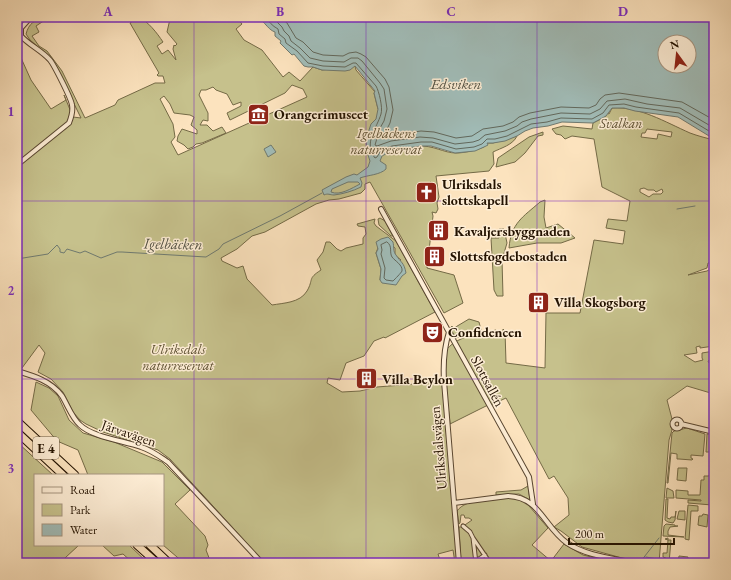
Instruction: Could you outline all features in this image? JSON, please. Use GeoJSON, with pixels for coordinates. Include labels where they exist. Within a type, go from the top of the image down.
{"type":"FeatureCollection","features":[{"type":"Feature","properties":{"kind":"highway","name":"E 4"},"geometry":{"type":"LineString","coordinates":[[17,421],[74,474]]}},
{"type":"Feature","properties":{"kind":"highway","name":"E 4"},"geometry":{"type":"LineString","coordinates":[[17,432],[62,474]]}},
{"type":"Feature","properties":{"kind":"highway"},"geometry":{"type":"LineString","coordinates":[[138,546],[157,563]]}},
{"type":"Feature","properties":{"kind":"highway"},"geometry":{"type":"LineString","coordinates":[[151,546],[169,563]]}},
{"type":"Feature","properties":{"kind":"street"},"geometry":{"type":"LineString","coordinates":[[17,165],[68,123],[71,117],[72,104],[51,61],[21,36],[21,28],[31,17]]}},
{"type":"Feature","properties":{"kind":"street","name":"Slottsallén"},"geometry":{"type":"LineString","coordinates":[[380,209],[529,477],[533,504]]}},
{"type":"Feature","properties":{"kind":"street","name":"Ulriksdalsvägen"},"geometry":{"type":"LineString","coordinates":[[449,332],[443,362],[459,563]]}},
{"type":"Feature","properties":{"kind":"street","name":"Järvavägen"},"geometry":{"type":"LineString","coordinates":[[17,371],[42,379],[50,384],[61,395],[80,426],[93,433],[141,447],[157,454],[168,462],[262,563]]}},
{"type":"Feature","properties":{"kind":"street"},"geometry":{"type":"LineString","coordinates":[[682,424],[714,432]]}},
{"type":"Feature","properties":{"kind":"street"},"geometry":{"type":"LineString","coordinates":[[454,503],[508,496],[523,498],[533,504],[565,542],[580,551],[635,563]]}},
{"type":"Feature","properties":{"kind":"street"},"geometry":{"type":"LineString","coordinates":[[463,526],[470,532],[490,563]]}},
{"type":"Feature","properties":{"kind":"street"},"geometry":{"type":"LineString","coordinates":[[473,538],[476,562]]}},
{"type":"Feature","properties":{"kind":"street"},"geometry":{"type":"LineString","coordinates":[[476,562],[485,555]]}},
{"type":"Feature","properties":{"kind":"green space"},"geometry":{"type":"Polygon","coordinates":[[[44,17],[58,17],[54,21],[45,20],[36,26],[39,32],[32,36],[39,46],[47,51],[62,71],[85,118],[115,105],[118,100],[155,83],[165,83],[163,76],[157,75],[159,73],[130,23],[138,17],[149,24],[163,42],[157,46],[162,54],[168,50],[176,60],[173,49],[174,45],[175,46],[177,44],[167,32],[170,19],[168,17],[236,17],[242,24],[236,29],[244,40],[262,50],[283,77],[289,72],[300,81],[313,67],[322,70],[355,66],[356,70],[375,92],[378,109],[418,146],[459,153],[484,147],[487,143],[493,143],[517,136],[510,144],[493,152],[494,164],[489,171],[436,176],[439,197],[437,203],[438,209],[436,213],[432,212],[433,216],[427,268],[454,275],[463,303],[444,313],[370,182],[365,184],[365,189],[361,193],[316,204],[265,232],[252,236],[237,249],[221,258],[222,261],[237,268],[243,266],[247,279],[272,305],[291,302],[304,295],[309,287],[312,277],[321,270],[317,260],[323,252],[326,242],[330,242],[341,251],[346,248],[363,244],[363,238],[366,234],[365,227],[358,226],[357,224],[375,219],[374,223],[376,226],[396,241],[435,312],[385,338],[384,337],[374,341],[364,356],[346,363],[340,380],[328,378],[327,383],[342,392],[360,391],[377,387],[442,383],[458,563],[455,563],[453,550],[438,554],[441,563],[265,563],[170,459],[158,450],[103,432],[80,420],[73,412],[63,392],[51,379],[38,372],[45,353],[39,345],[22,368],[17,367],[17,49],[31,80],[51,109],[66,100],[64,95],[73,117],[81,118],[52,59],[30,40],[26,34],[30,25],[44,17]],[[292,85],[285,93],[230,120],[227,113],[241,106],[241,102],[233,105],[227,94],[216,90],[213,87],[206,90],[201,90],[199,95],[208,113],[208,121],[203,120],[200,125],[207,125],[213,131],[222,127],[226,133],[196,144],[188,149],[177,141],[182,129],[197,134],[197,130],[191,125],[194,117],[174,113],[164,96],[160,99],[173,124],[175,137],[171,142],[178,155],[307,97],[303,89],[292,85]],[[431,182],[422,185],[417,191],[417,197],[424,198],[434,193],[431,182]],[[382,239],[376,253],[381,269],[380,280],[401,260],[395,255],[395,248],[382,239]]]}},
{"type":"Feature","properties":{"kind":"green space","name":"Svalkan"},"geometry":{"type":"Polygon","coordinates":[[[612,108],[622,108],[642,112],[690,133],[714,140],[714,259],[711,263],[708,263],[707,268],[688,275],[707,271],[714,267],[714,346],[700,348],[700,346],[696,347],[697,353],[684,355],[695,362],[703,360],[702,353],[714,351],[714,359],[708,361],[709,363],[714,362],[714,394],[687,386],[667,400],[673,419],[671,423],[672,430],[669,440],[659,563],[640,563],[582,547],[554,527],[569,515],[568,498],[554,476],[549,479],[506,398],[450,424],[444,364],[447,349],[456,341],[468,336],[496,330],[497,334],[503,333],[503,329],[505,331],[506,363],[545,368],[546,313],[580,313],[594,240],[623,244],[625,231],[606,228],[608,219],[627,221],[630,201],[602,187],[594,139],[572,136],[565,139],[561,135],[556,134],[552,129],[563,126],[592,129],[593,123],[601,119],[604,121],[603,118],[607,113],[609,114],[612,108]],[[647,129],[645,133],[642,133],[641,137],[657,139],[658,134],[671,137],[672,132],[647,129]],[[644,188],[640,189],[640,192],[649,197],[653,194],[661,194],[663,192],[662,189],[656,192],[654,190],[644,188]]]}},
{"type":"Feature","properties":{"kind":"green space"},"geometry":{"type":"Polygon","coordinates":[[[543,132],[543,135],[538,136],[525,153],[515,162],[496,167],[498,158],[529,137],[543,132]]]}},
{"type":"Feature","properties":{"kind":"green space"},"geometry":{"type":"Polygon","coordinates":[[[545,200],[544,217],[546,228],[558,224],[575,238],[561,243],[537,243],[509,248],[510,239],[515,226],[540,202],[545,200]]]}},
{"type":"Feature","properties":{"kind":"green space"},"geometry":{"type":"Polygon","coordinates":[[[380,218],[385,221],[393,236],[391,236],[379,225],[378,219],[380,218]]]}},
{"type":"Feature","properties":{"kind":"green space"},"geometry":{"type":"Polygon","coordinates":[[[499,229],[504,229],[507,243],[502,260],[503,296],[497,296],[494,290],[491,238],[499,238],[499,229]]]}},
{"type":"Feature","properties":{"kind":"green space"},"geometry":{"type":"Polygon","coordinates":[[[469,319],[479,322],[481,330],[456,338],[450,328],[452,326],[454,328],[469,319]]]}},
{"type":"Feature","properties":{"kind":"green space"},"geometry":{"type":"Polygon","coordinates":[[[36,382],[49,388],[58,396],[69,420],[83,433],[114,442],[162,462],[190,490],[175,504],[205,536],[208,545],[206,550],[211,563],[184,563],[164,546],[164,474],[88,474],[78,450],[57,441],[31,410],[36,382]]]}},
{"type":"Feature","properties":{"kind":"green space"},"geometry":{"type":"Polygon","coordinates":[[[687,428],[705,434],[703,456],[691,455],[692,460],[677,459],[677,454],[671,453],[667,483],[672,433],[674,431],[687,428]]]}},
{"type":"Feature","properties":{"kind":"green space"},"geometry":{"type":"Polygon","coordinates":[[[707,434],[714,435],[714,452],[706,452],[707,434]]]}},
{"type":"Feature","properties":{"kind":"green space"},"geometry":{"type":"Polygon","coordinates":[[[17,442],[52,474],[34,474],[34,546],[78,546],[65,558],[70,563],[17,563],[17,442]]]}},
{"type":"Feature","properties":{"kind":"green space"},"geometry":{"type":"Polygon","coordinates":[[[678,468],[687,468],[686,481],[677,480],[678,468]]]}},
{"type":"Feature","properties":{"kind":"green space"},"geometry":{"type":"Polygon","coordinates":[[[714,475],[714,502],[712,502],[712,505],[688,503],[688,500],[701,500],[676,498],[676,490],[688,491],[688,495],[700,495],[701,480],[704,480],[704,476],[714,475]]]}},
{"type":"Feature","properties":{"kind":"green space"},"geometry":{"type":"Polygon","coordinates":[[[528,486],[530,500],[519,494],[496,495],[496,492],[521,490],[528,486]]]}},
{"type":"Feature","properties":{"kind":"green space"},"geometry":{"type":"Polygon","coordinates":[[[667,488],[673,491],[674,498],[666,498],[667,488]]]}},
{"type":"Feature","properties":{"kind":"green space"},"geometry":{"type":"Polygon","coordinates":[[[510,498],[523,499],[548,528],[532,545],[551,561],[564,544],[583,555],[616,563],[461,563],[459,527],[462,527],[472,520],[465,518],[464,515],[461,515],[459,524],[457,511],[461,507],[474,501],[510,498]]]}},
{"type":"Feature","properties":{"kind":"green space"},"geometry":{"type":"Polygon","coordinates":[[[666,499],[668,499],[667,518],[670,519],[671,517],[675,517],[676,511],[675,520],[673,523],[665,520],[666,499]]]}},
{"type":"Feature","properties":{"kind":"green space"},"geometry":{"type":"Polygon","coordinates":[[[688,505],[698,506],[698,511],[691,511],[689,540],[685,539],[688,505]]]}},
{"type":"Feature","properties":{"kind":"green space"},"geometry":{"type":"Polygon","coordinates":[[[679,511],[685,511],[685,520],[677,519],[679,511]]]}},
{"type":"Feature","properties":{"kind":"green space"},"geometry":{"type":"Polygon","coordinates":[[[703,514],[708,515],[707,527],[698,525],[699,516],[702,516],[703,514]]]}},
{"type":"Feature","properties":{"kind":"green space"},"geometry":{"type":"Polygon","coordinates":[[[666,524],[678,526],[670,527],[668,535],[684,537],[663,536],[664,526],[666,524]]]}},
{"type":"Feature","properties":{"kind":"green space"},"geometry":{"type":"Polygon","coordinates":[[[668,540],[671,540],[669,563],[666,563],[666,558],[663,557],[663,553],[667,553],[668,540]]]}},
{"type":"Feature","properties":{"kind":"green space"},"geometry":{"type":"Polygon","coordinates":[[[103,546],[130,546],[148,563],[133,563],[123,554],[114,556],[103,546]]]}},
{"type":"Feature","properties":{"kind":"green space"},"geometry":{"type":"Polygon","coordinates":[[[679,556],[688,557],[687,563],[678,563],[679,556]]]}},
{"type":"Feature","properties":{"kind":"water","name":"Edsviken"},"geometry":{"type":"Polygon","coordinates":[[[253,17],[714,17],[714,139],[678,117],[624,108],[612,108],[606,116],[593,123],[562,122],[533,128],[505,141],[487,143],[488,145],[475,151],[455,153],[431,146],[393,150],[382,156],[380,161],[386,165],[386,169],[377,174],[360,178],[362,183],[361,187],[341,194],[324,195],[322,190],[346,177],[354,174],[357,175],[368,167],[370,161],[367,152],[366,139],[371,124],[376,119],[378,109],[374,93],[375,91],[355,66],[350,70],[345,71],[322,70],[304,66],[294,54],[292,55],[280,43],[281,41],[275,36],[275,32],[261,20],[253,17]],[[348,182],[332,189],[331,192],[342,192],[360,184],[358,182],[348,182]]]}},
{"type":"Feature","properties":{"kind":"water"},"geometry":{"type":"Polygon","coordinates":[[[271,145],[276,152],[268,157],[264,149],[271,145]]]}},
{"type":"Feature","properties":{"kind":"water"},"geometry":{"type":"Polygon","coordinates":[[[388,237],[393,242],[394,252],[403,265],[406,273],[396,285],[382,283],[380,280],[381,269],[376,253],[378,249],[376,242],[388,237]]]}},
{"type":"Feature","properties":{"kind":"waterway","name":"Igelbäcken"},"geometry":{"type":"LineString","coordinates":[[17,259],[48,254],[57,245],[60,252],[64,253],[67,249],[80,253],[85,251],[101,258],[117,252],[206,257],[219,249],[223,244],[280,216],[322,193]]}},
{"type":"Feature","properties":{"kind":"waterway"},"geometry":{"type":"LineString","coordinates":[[677,209],[695,206]]}},
{"type":"Feature","properties":{"kind":"waterway"},"geometry":{"type":"LineString","coordinates":[[641,561],[659,538]]}},
{"type":"Feature","properties":{"kind":"waterway"},"geometry":{"type":"LineString","coordinates":[[646,557],[657,559]]}},
{"type":"Feature","properties":{"kind":"place","name":"Orangerimuseet"},"geometry":{"type":"Point","coordinates":[258,114]}},
{"type":"Feature","properties":{"kind":"place","name":"Ulriksdals slottskapell"},"geometry":{"type":"Point","coordinates":[427,192]}},
{"type":"Feature","properties":{"kind":"place","name":"Kavaljersbyggnaden"},"geometry":{"type":"Point","coordinates":[438,231]}},
{"type":"Feature","properties":{"kind":"place","name":"Slottsfogdebostaden"},"geometry":{"type":"Point","coordinates":[434,256]}},
{"type":"Feature","properties":{"kind":"place","name":"Villa Skogsborg"},"geometry":{"type":"Point","coordinates":[539,302]}},
{"type":"Feature","properties":{"kind":"place","name":"Confidencen"},"geometry":{"type":"Point","coordinates":[432,332]}},
{"type":"Feature","properties":{"kind":"place","name":"Villa Beylon"},"geometry":{"type":"Point","coordinates":[366,379]}},
{"type":"Feature","properties":{"kind":"park label","name":"Igelbäckens naturreservat"},"geometry":{"type":"Point","coordinates":[386,142]}},
{"type":"Feature","properties":{"kind":"park label","name":"Ulriksdals naturreservat"},"geometry":{"type":"Point","coordinates":[178,358]}}]}
